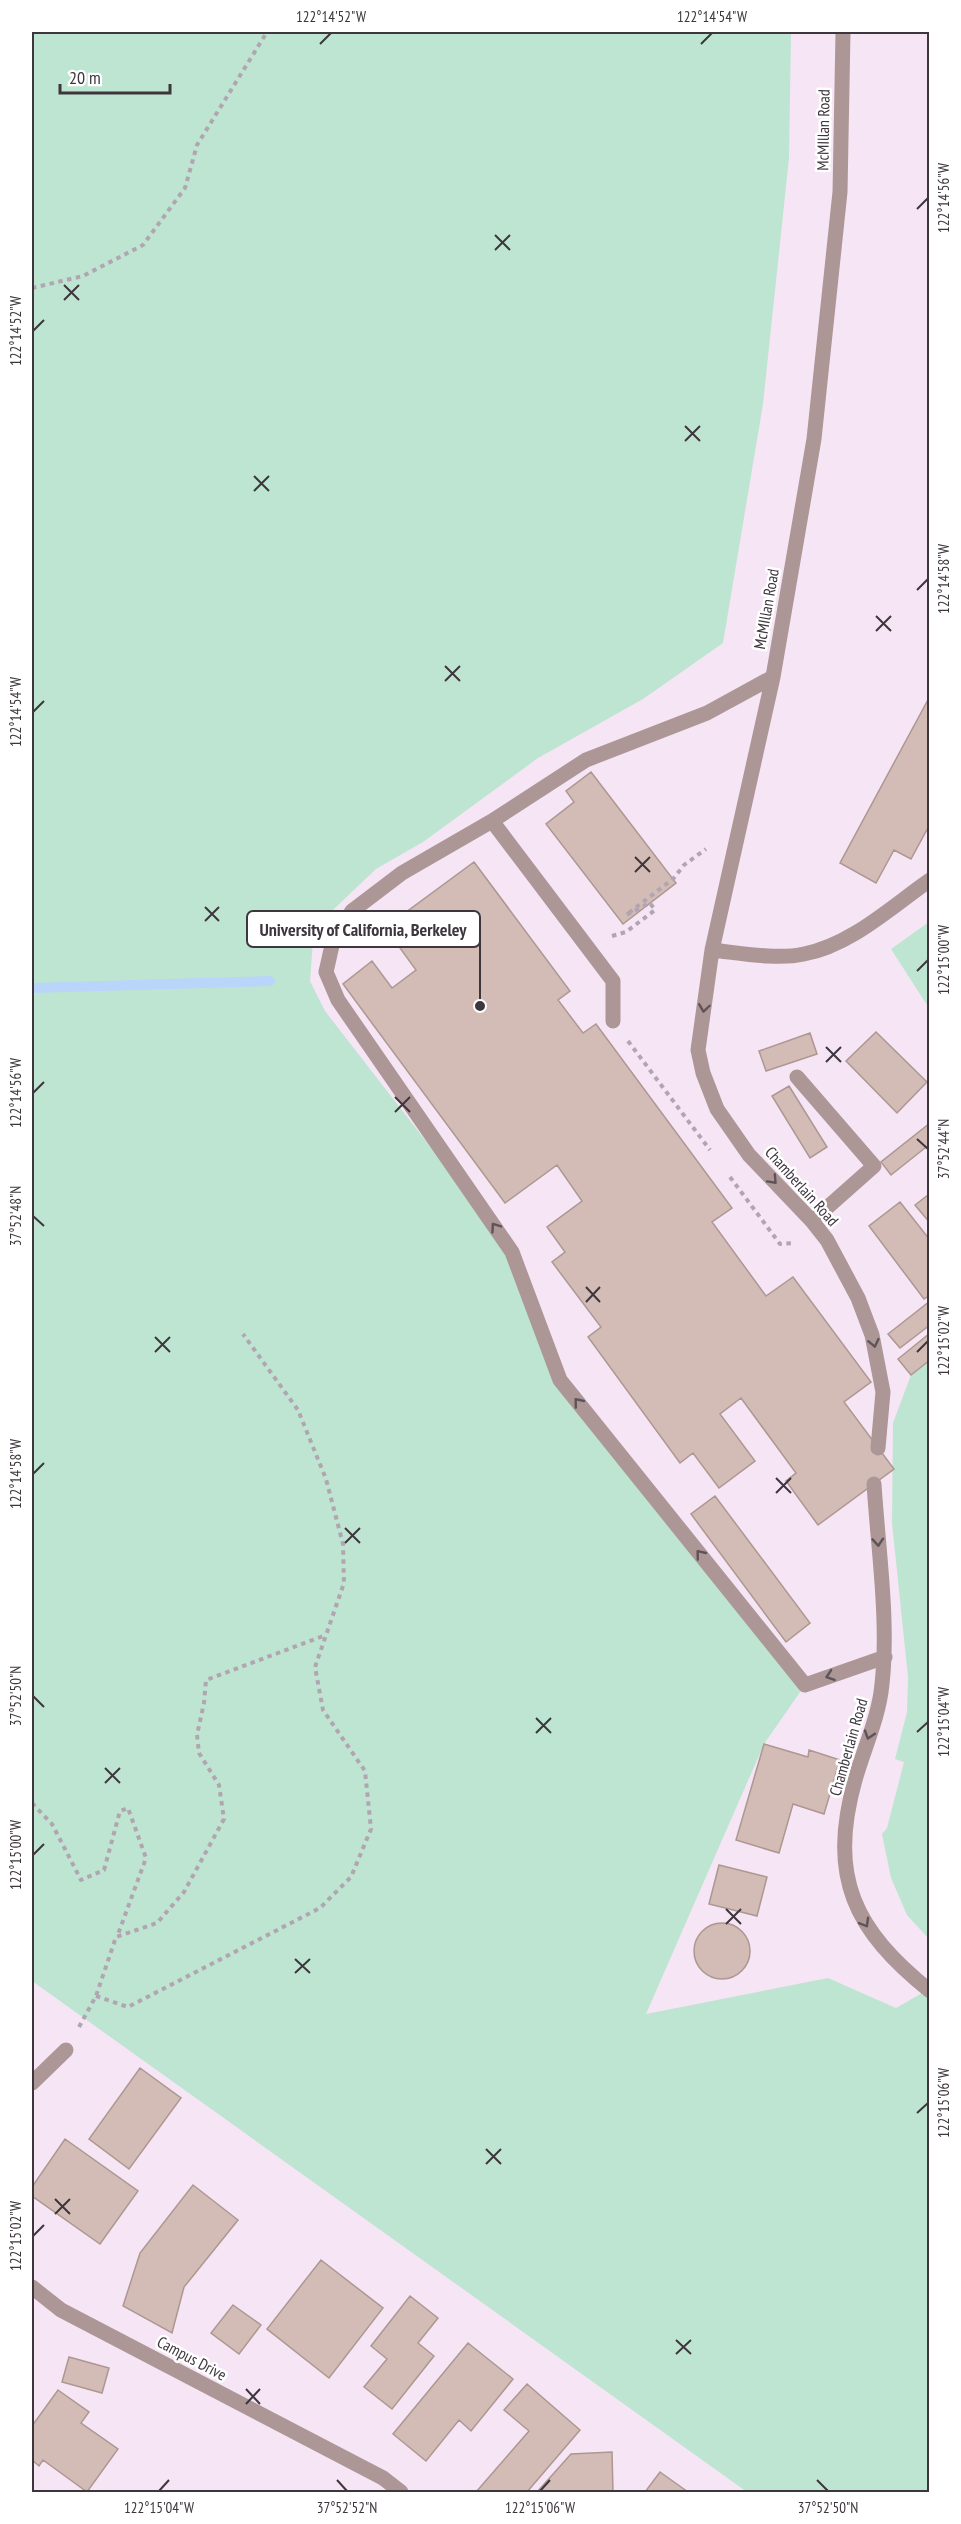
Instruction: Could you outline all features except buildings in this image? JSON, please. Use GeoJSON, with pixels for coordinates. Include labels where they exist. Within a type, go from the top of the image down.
{"type":"FeatureCollection","features":[{"type":"Feature","properties":{"kind":"street","name":"McMIllan Road"},"geometry":{"type":"LineString","coordinates":[[712,950],[773,677],[815,427],[840,192],[843,32]]}},
{"type":"Feature","properties":{"kind":"street"},"geometry":{"type":"LineString","coordinates":[[773,677],[707,714],[586,760],[492,821],[402,873],[352,911],[333,941],[326,972],[338,1000],[512,1252],[560,1380],[805,1685],[885,1657]]}},
{"type":"Feature","properties":{"kind":"street"},"geometry":{"type":"LineString","coordinates":[[492,821],[614,981],[613,1021]]}},
{"type":"Feature","properties":{"kind":"street"},"geometry":{"type":"LineString","coordinates":[[712,950],[761,955],[803,955],[836,944],[930,880]]}},
{"type":"Feature","properties":{"kind":"street","name":"Chamberlain Road"},"geometry":{"type":"LineString","coordinates":[[712,950],[698,1050],[703,1073],[717,1109],[749,1155],[827,1240],[858,1298],[872,1335],[883,1392],[878,1448]]}},
{"type":"Feature","properties":{"kind":"street"},"geometry":{"type":"LineString","coordinates":[[797,1077],[874,1166],[812,1221]]}},
{"type":"Feature","properties":{"kind":"street","name":"Chamberlain Road"},"geometry":{"type":"LineString","coordinates":[[874,1484],[885,1657],[881,1699],[855,1781],[844,1832],[846,1868],[854,1904],[873,1936],[898,1966],[930,1991]]}},
{"type":"Feature","properties":{"kind":"street"},"geometry":{"type":"LineString","coordinates":[[32,2084],[66,2050]]}},
{"type":"Feature","properties":{"kind":"street","name":"Campus Drive"},"geometry":{"type":"LineString","coordinates":[[32,2287],[61,2310],[383,2478],[401,2493]]}},
{"type":"Feature","properties":{"kind":"path"},"geometry":{"type":"LineString","coordinates":[[32,288],[83,276],[143,245],[185,188],[197,145],[267,32]]}},
{"type":"Feature","properties":{"kind":"path"},"geometry":{"type":"LineString","coordinates":[[583,943],[626,932],[641,921],[655,910],[650,903],[626,915],[673,879],[684,865],[707,849],[733,855]]}},
{"type":"Feature","properties":{"kind":"path"},"geometry":{"type":"LineString","coordinates":[[96,1996],[128,2007],[320,1908],[351,1877],[372,1829],[365,1771],[323,1710],[315,1667],[344,1583],[343,1544],[326,1479],[298,1410],[243,1335]]}},
{"type":"Feature","properties":{"kind":"path"},"geometry":{"type":"LineString","coordinates":[[116,1937],[157,1923],[184,1892],[224,1819],[219,1785],[199,1753],[197,1735],[206,1680],[326,1634]]}},
{"type":"Feature","properties":{"kind":"path"},"geometry":{"type":"LineString","coordinates":[[32,1803],[52,1824],[81,1880],[104,1870],[120,1811],[128,1808],[146,1858],[96,1996],[66,2050]]}},
{"type":"Feature","properties":{"kind":"green space"},"geometry":{"type":"Polygon","coordinates":[[[32,32],[791,32],[789,158],[763,404],[723,643],[643,699],[538,758],[423,842],[376,869],[314,928],[310,981],[325,1011],[512,1252],[560,1380],[805,1685],[764,1744],[646,2014],[828,1978],[896,2008],[929,1989],[929,2492],[747,2492],[32,1981],[32,32]]]}},
{"type":"Feature","properties":{"kind":"green space"},"geometry":{"type":"Polygon","coordinates":[[[929,922],[929,1017],[927,1005],[891,949],[929,922]]]}},
{"type":"Feature","properties":{"kind":"green space"},"geometry":{"type":"Polygon","coordinates":[[[929,1360],[929,1939],[907,1915],[891,1878],[882,1834],[887,1828],[904,1762],[895,1759],[907,1712],[908,1677],[892,1523],[893,1423],[911,1375],[929,1360]]]}},
{"type":"Feature","properties":{"kind":"waterway"},"geometry":{"type":"LineString","coordinates":[[32,988],[270,981]]}},
{"type":"Feature","properties":{"kind":"place","name":"University of California, Berkeley"},"geometry":{"type":"Point","coordinates":[480,1006]}}]}
